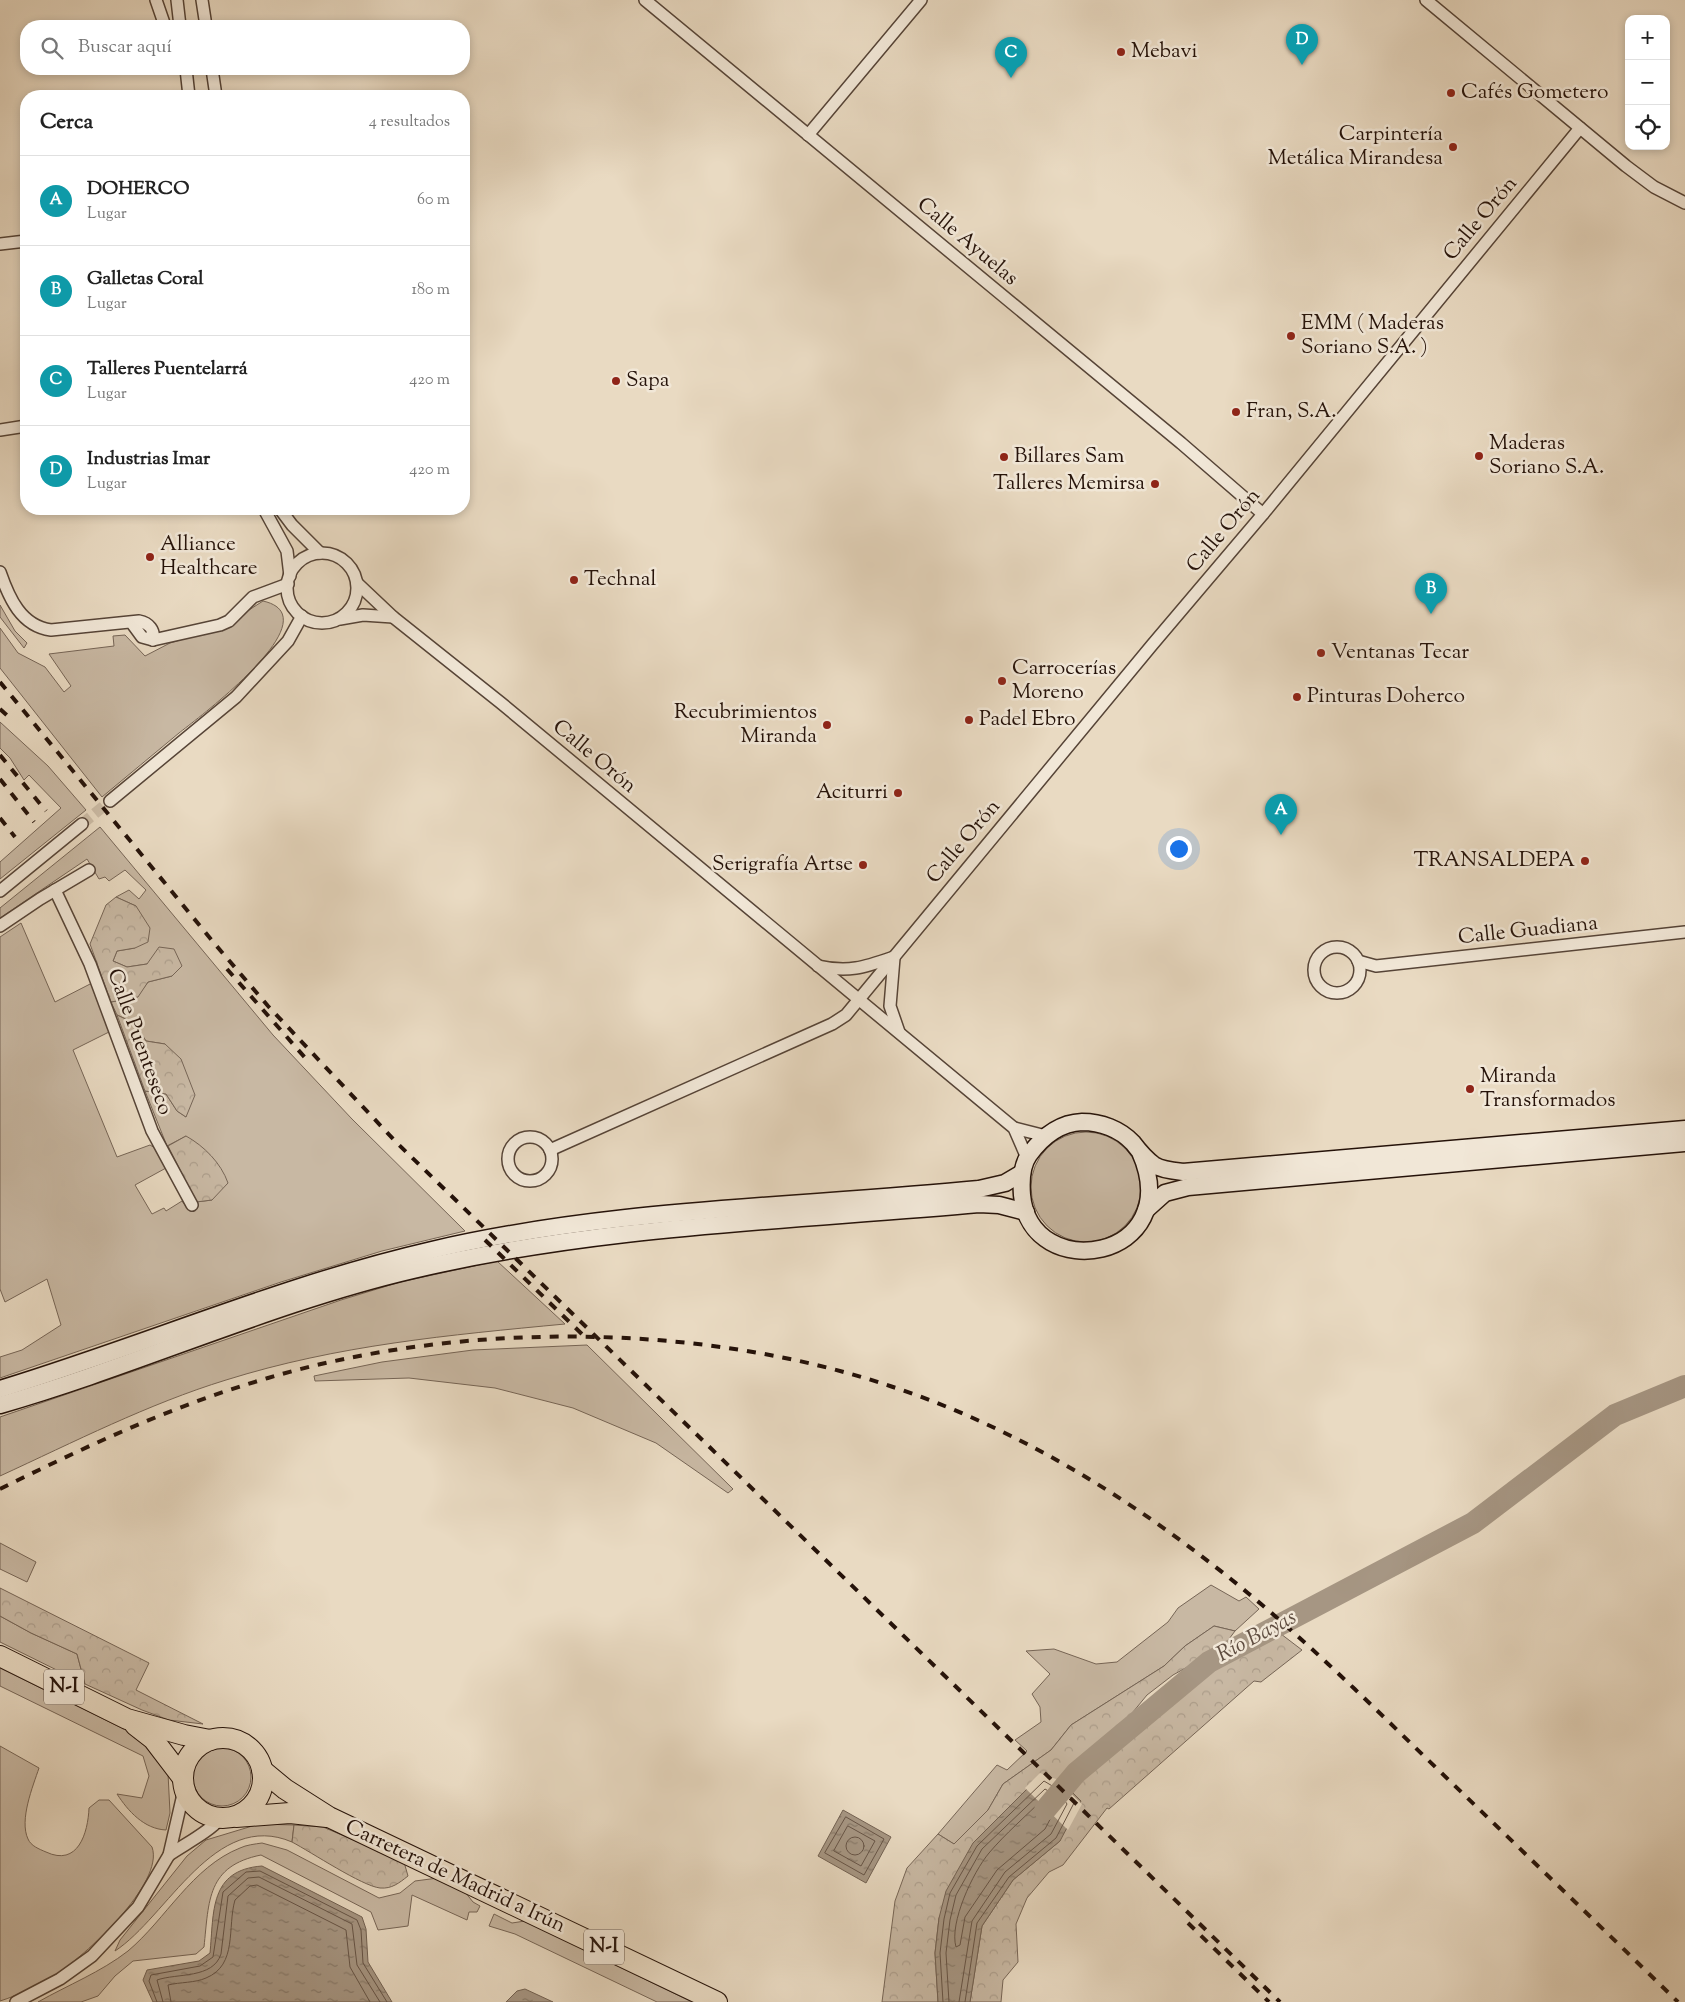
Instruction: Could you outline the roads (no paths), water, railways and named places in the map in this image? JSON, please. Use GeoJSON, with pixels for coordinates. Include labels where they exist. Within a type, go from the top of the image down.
{"type":"FeatureCollection","features":[{"type":"Feature","properties":{"kind":"highway","name":"N-I"},"geometry":{"type":"LineString","coordinates":[[0,1656],[127,1719],[184,1735],[210,1740]]}},
{"type":"Feature","properties":{"kind":"highway","name":"N-I"},"geometry":{"type":"LineString","coordinates":[[127,1719],[152,1739],[183,1783]]}},
{"type":"Feature","properties":{"kind":"highway"},"geometry":{"type":"LineString","coordinates":[[225,1738],[240,1741],[252,1750],[262,1770],[262,1786],[256,1800],[245,1812],[226,1818],[205,1814],[198,1810],[192,1804],[183,1783],[190,1754],[210,1740],[225,1738]]}},
{"type":"Feature","properties":{"kind":"highway","name":"N-I"},"geometry":{"type":"LineString","coordinates":[[262,1770],[285,1789],[329,1817]]}},
{"type":"Feature","properties":{"kind":"highway","name":"N-I"},"geometry":{"type":"LineString","coordinates":[[226,1818],[290,1813],[329,1817]]}},
{"type":"Feature","properties":{"kind":"highway","name":"Carretera de Madrid a Irún"},"geometry":{"type":"LineString","coordinates":[[329,1817],[717,2002]]}},
{"type":"Feature","properties":{"kind":"street"},"geometry":{"type":"LineString","coordinates":[[156,0],[163,20]]}},
{"type":"Feature","properties":{"kind":"street"},"geometry":{"type":"LineString","coordinates":[[176,0],[179,20]]}},
{"type":"Feature","properties":{"kind":"street"},"geometry":{"type":"LineString","coordinates":[[202,0],[205,20]]}},
{"type":"Feature","properties":{"kind":"street","name":"Calle Ayuelas"},"geometry":{"type":"LineString","coordinates":[[644,0],[1264,514]]}},
{"type":"Feature","properties":{"kind":"street"},"geometry":{"type":"LineString","coordinates":[[808,135],[921,0]]}},
{"type":"Feature","properties":{"kind":"street"},"geometry":{"type":"LineString","coordinates":[[1426,0],[1626,166],[1682,203]]}},
{"type":"Feature","properties":{"kind":"street"},"geometry":{"type":"LineString","coordinates":[[184,75],[187,81]]}},
{"type":"Feature","properties":{"kind":"street"},"geometry":{"type":"LineString","coordinates":[[186,75],[188,90]]}},
{"type":"Feature","properties":{"kind":"street"},"geometry":{"type":"LineString","coordinates":[[213,75],[215,90]]}},
{"type":"Feature","properties":{"kind":"street","name":"Calle Orón"},"geometry":{"type":"LineString","coordinates":[[550,1150],[832,1024],[846,1015],[1152,645],[1264,514],[1580,128]]}},
{"type":"Feature","properties":{"kind":"street"},"geometry":{"type":"LineString","coordinates":[[0,244],[20,242]]}},
{"type":"Feature","properties":{"kind":"street"},"geometry":{"type":"LineString","coordinates":[[0,430],[20,427]]}},
{"type":"Feature","properties":{"kind":"street"},"geometry":{"type":"LineString","coordinates":[[267,515],[287,550],[290,602],[302,616],[313,622],[325,623],[363,615],[393,617]]}},
{"type":"Feature","properties":{"kind":"street"},"geometry":{"type":"LineString","coordinates":[[284,515],[320,553]]}},
{"type":"Feature","properties":{"kind":"street"},"geometry":{"type":"LineString","coordinates":[[0,572],[12,601],[33,626],[39,629],[51,630],[131,622],[142,637],[153,640],[220,625],[229,621],[253,597],[289,580],[296,564],[307,556],[320,553],[333,554],[345,561],[353,571],[357,583],[356,598],[349,611],[337,620]]}},
{"type":"Feature","properties":{"kind":"street","name":"Calle Orón"},"geometry":{"type":"LineString","coordinates":[[357,583],[393,617],[501,703],[816,966],[1014,1128],[1046,1136]]}},
{"type":"Feature","properties":{"kind":"street"},"geometry":{"type":"LineString","coordinates":[[110,801],[236,697],[288,641],[302,616]]}},
{"type":"Feature","properties":{"kind":"street"},"geometry":{"type":"LineString","coordinates":[[0,891],[82,824]]}},
{"type":"Feature","properties":{"kind":"street"},"geometry":{"type":"LineString","coordinates":[[0,926],[89,870]]}},
{"type":"Feature","properties":{"kind":"street","name":"Calle Puenteseco"},"geometry":{"type":"LineString","coordinates":[[55,890],[90,964],[152,1131],[192,1205]]}},
{"type":"Feature","properties":{"kind":"street","name":"Calle Guadiana"},"geometry":{"type":"LineString","coordinates":[[1358,961],[1376,966],[1685,932]]}},
{"type":"Feature","properties":{"kind":"street"},"geometry":{"type":"LineString","coordinates":[[1331,948],[1347,950],[1358,961],[1358,978],[1351,989],[1331,993],[1319,985],[1314,972],[1318,957],[1331,948]]}},
{"type":"Feature","properties":{"kind":"street"},"geometry":{"type":"LineString","coordinates":[[816,966],[848,970],[863,968],[894,957],[890,1006],[900,1034]]}},
{"type":"Feature","properties":{"kind":"street","name":"Calle Guadiana"},"geometry":{"type":"LineString","coordinates":[[1358,978],[1376,966]]}},
{"type":"Feature","properties":{"kind":"street"},"geometry":{"type":"LineString","coordinates":[[0,1389],[323,1280],[464,1243],[594,1222],[979,1189],[1005,1183],[1025,1166],[1046,1136],[1070,1124],[1097,1123],[1121,1133],[1159,1167],[1183,1172],[1685,1129]]}},
{"type":"Feature","properties":{"kind":"street","name":"Calle Orón"},"geometry":{"type":"LineString","coordinates":[[1014,1128],[1025,1166]]}},
{"type":"Feature","properties":{"kind":"street"},"geometry":{"type":"LineString","coordinates":[[1025,1166],[1022,1199],[1026,1212],[1040,1233],[1064,1248],[1087,1252],[1106,1248],[1123,1240],[1132,1232],[1146,1210],[1164,1193],[1188,1187],[1685,1143]]}},
{"type":"Feature","properties":{"kind":"street"},"geometry":{"type":"LineString","coordinates":[[1140,1152],[1148,1170],[1150,1190],[1146,1210]]}},
{"type":"Feature","properties":{"kind":"street"},"geometry":{"type":"LineString","coordinates":[[0,1405],[317,1298],[411,1270],[481,1254],[562,1241],[644,1232],[980,1204],[999,1204],[1026,1212]]}},
{"type":"Feature","properties":{"kind":"street"},"geometry":{"type":"LineString","coordinates":[[16,2002],[60,1979],[92,1956],[138,1906],[169,1854],[183,1783]]}},
{"type":"Feature","properties":{"kind":"street"},"geometry":{"type":"LineString","coordinates":[[169,1854],[199,1834],[212,1829],[226,1818]]}},
{"type":"Feature","properties":{"kind":"water"},"geometry":{"type":"Polygon","coordinates":[[[1041,1775],[1072,1792],[1081,1801],[1060,1841],[1013,1880],[982,1926],[970,2002],[938,2002],[935,1953],[939,1918],[946,1891],[973,1843],[1041,1775]]]}},
{"type":"Feature","properties":{"kind":"water"},"geometry":{"type":"Polygon","coordinates":[[[843,1810],[891,1837],[866,1883],[818,1856],[843,1810]]]}},
{"type":"Feature","properties":{"kind":"water"},"geometry":{"type":"Polygon","coordinates":[[[262,1866],[362,1917],[366,1929],[368,1962],[392,2002],[153,2002],[143,1980],[147,1970],[199,1961],[210,1953],[214,1909],[223,1884],[232,1876],[245,1869],[262,1866]]]}},
{"type":"Feature","properties":{"kind":"water"},"geometry":{"type":"Polygon","coordinates":[[[525,1989],[553,2002],[506,2002],[517,1991],[525,1989]]]}},
{"type":"Feature","properties":{"kind":"waterway","name":"Río Bayas"},"geometry":{"type":"LineString","coordinates":[[1045,1810],[1076,1773],[1209,1662],[1473,1523],[1615,1415],[1685,1386]]}},
{"type":"Feature","properties":{"kind":"tunnel"},"geometry":{"type":"LineString","coordinates":[[82,824],[110,801]]}},
{"type":"Feature","properties":{"kind":"railway"},"geometry":{"type":"LineString","coordinates":[[0,682],[268,1006],[396,1142],[1280,2002]]}},
{"type":"Feature","properties":{"kind":"railway"},"geometry":{"type":"LineString","coordinates":[[0,709],[12,720]]}},
{"type":"Feature","properties":{"kind":"railway"},"geometry":{"type":"LineString","coordinates":[[0,755],[46,811]]}},
{"type":"Feature","properties":{"kind":"railway"},"geometry":{"type":"LineString","coordinates":[[0,779],[34,822]]}},
{"type":"Feature","properties":{"kind":"railway"},"geometry":{"type":"LineString","coordinates":[[0,818],[15,837]]}},
{"type":"Feature","properties":{"kind":"railway"},"geometry":{"type":"LineString","coordinates":[[227,969],[308,1061]]}},
{"type":"Feature","properties":{"kind":"railway"},"geometry":{"type":"LineString","coordinates":[[485,1240],[588,1340]]}},
{"type":"Feature","properties":{"kind":"railway"},"geometry":{"type":"LineString","coordinates":[[0,1489],[65,1457],[131,1428],[233,1389],[342,1359],[420,1346],[499,1339],[580,1337],[660,1340],[739,1350],[816,1365],[890,1386],[971,1417],[1050,1456],[1088,1478],[1161,1526],[1227,1576],[1257,1600],[1343,1678],[1678,2002]]}},
{"type":"Feature","properties":{"kind":"railway"},"geometry":{"type":"LineString","coordinates":[[1188,1923],[1269,2002]]}},
{"type":"Feature","properties":{"kind":"place","name":"Mebavi"},"geometry":{"type":"Point","coordinates":[1121,52]}},
{"type":"Feature","properties":{"kind":"place","name":"Industrias Imar"},"geometry":{"type":"Point","coordinates":[1302,65]}},
{"type":"Feature","properties":{"kind":"place","name":"Talleres Puentelarrá"},"geometry":{"type":"Point","coordinates":[1011,78]}},
{"type":"Feature","properties":{"kind":"place","name":"Cafés Gometero"},"geometry":{"type":"Point","coordinates":[1451,93]}},
{"type":"Feature","properties":{"kind":"place","name":"Carpintería Metálica Mirandesa"},"geometry":{"type":"Point","coordinates":[1453,147]}},
{"type":"Feature","properties":{"kind":"place","name":"EMM ( Maderas Soriano S.A. )"},"geometry":{"type":"Point","coordinates":[1291,336]}},
{"type":"Feature","properties":{"kind":"place","name":"Sapa"},"geometry":{"type":"Point","coordinates":[616,381]}},
{"type":"Feature","properties":{"kind":"place","name":"Fran, S.A."},"geometry":{"type":"Point","coordinates":[1236,412]}},
{"type":"Feature","properties":{"kind":"place","name":"Maderas Soriano S.A."},"geometry":{"type":"Point","coordinates":[1479,456]}},
{"type":"Feature","properties":{"kind":"place","name":"Billares Sam"},"geometry":{"type":"Point","coordinates":[1004,457]}},
{"type":"Feature","properties":{"kind":"place","name":"Talleres Memirsa"},"geometry":{"type":"Point","coordinates":[1155,484]}},
{"type":"Feature","properties":{"kind":"place","name":"Alliance Healthcare"},"geometry":{"type":"Point","coordinates":[150,557]}},
{"type":"Feature","properties":{"kind":"place","name":"Technal"},"geometry":{"type":"Point","coordinates":[574,580]}},
{"type":"Feature","properties":{"kind":"place","name":"Galletas Coral"},"geometry":{"type":"Point","coordinates":[1431,614]}},
{"type":"Feature","properties":{"kind":"place","name":"Ventanas Tecar"},"geometry":{"type":"Point","coordinates":[1321,653]}},
{"type":"Feature","properties":{"kind":"place","name":"Carrocerías Moreno"},"geometry":{"type":"Point","coordinates":[1002,681]}},
{"type":"Feature","properties":{"kind":"place","name":"Pinturas Doherco"},"geometry":{"type":"Point","coordinates":[1297,697]}},
{"type":"Feature","properties":{"kind":"place","name":"Padel Ebro"},"geometry":{"type":"Point","coordinates":[969,720]}},
{"type":"Feature","properties":{"kind":"place","name":"Recubrimientos Miranda"},"geometry":{"type":"Point","coordinates":[827,725]}},
{"type":"Feature","properties":{"kind":"place","name":"Aciturri"},"geometry":{"type":"Point","coordinates":[898,793]}},
{"type":"Feature","properties":{"kind":"place","name":"DOHERCO"},"geometry":{"type":"Point","coordinates":[1281,835]}},
{"type":"Feature","properties":{"kind":"place","name":"TRANSALDEPA"},"geometry":{"type":"Point","coordinates":[1585,861]}},
{"type":"Feature","properties":{"kind":"place","name":"Serigrafía Artse"},"geometry":{"type":"Point","coordinates":[863,865]}},
{"type":"Feature","properties":{"kind":"place","name":"Miranda Transformados"},"geometry":{"type":"Point","coordinates":[1470,1089]}}]}
